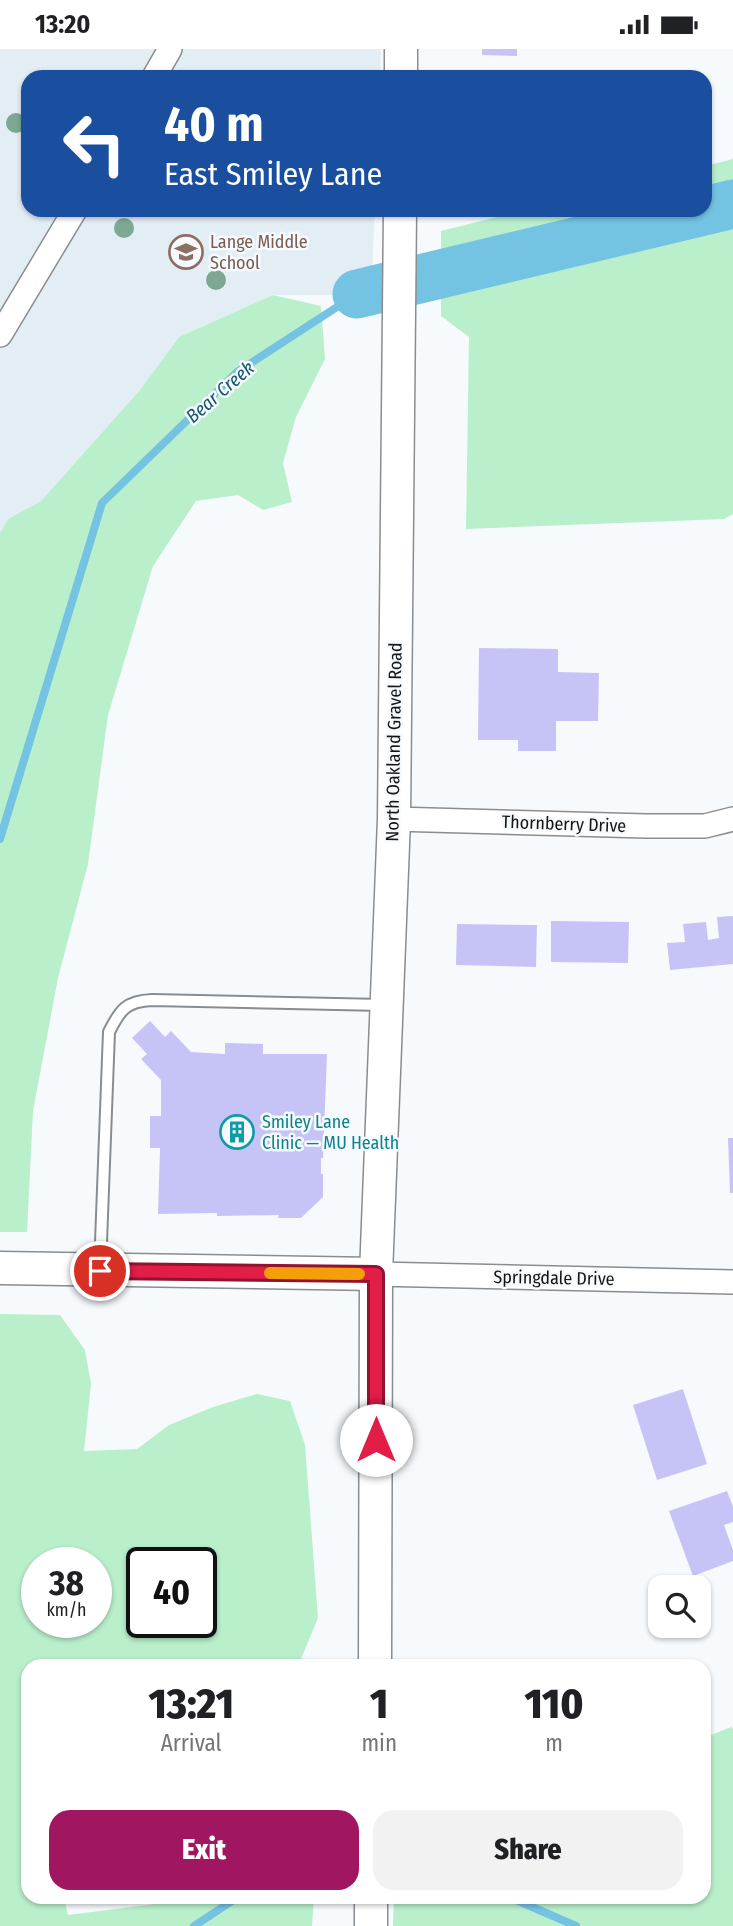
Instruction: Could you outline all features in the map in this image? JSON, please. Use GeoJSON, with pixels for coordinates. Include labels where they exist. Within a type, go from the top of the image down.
{"type":"FeatureCollection","features":[{"type":"Feature","properties":{"kind":"street"},"geometry":{"type":"LineString","coordinates":[[158,70],[170,49]]}},
{"type":"Feature","properties":{"kind":"street"},"geometry":{"type":"LineString","coordinates":[[401,49],[401,70]]}},
{"type":"Feature","properties":{"kind":"street"},"geometry":{"type":"LineString","coordinates":[[0,335],[71,217]]}},
{"type":"Feature","properties":{"kind":"street","name":"North Oakland Gravel Road"},"geometry":{"type":"LineString","coordinates":[[375,1659],[376,1274],[394,819],[400,221]]}},
{"type":"Feature","properties":{"kind":"street","name":"Thornberry Drive"},"geometry":{"type":"LineString","coordinates":[[394,819],[646,826],[705,826],[733,819]]}},
{"type":"Feature","properties":{"kind":"street"},"geometry":{"type":"LineString","coordinates":[[0,1268],[376,1274]]}},
{"type":"Feature","properties":{"kind":"street","name":"Springdale Drive"},"geometry":{"type":"LineString","coordinates":[[376,1274],[733,1282]]}},
{"type":"Feature","properties":{"kind":"street"},"geometry":{"type":"LineString","coordinates":[[371,1904],[371,1926]]}},
{"type":"Feature","properties":{"kind":"lane"},"geometry":{"type":"LineString","coordinates":[[100,1271],[109,1032],[124,1008],[136,1000],[387,1005]]}},
{"type":"Feature","properties":{"kind":"shaded area","name":"Lange Middle School"},"geometry":{"type":"Polygon","coordinates":[[[0,49],[381,49],[380,70],[21,70],[21,217],[375,217],[371,295],[273,295],[179,337],[140,390],[41,501],[8,519],[0,533],[0,49]]]}},
{"type":"Feature","properties":{"kind":"green space"},"geometry":{"type":"Polygon","coordinates":[[[733,159],[733,514],[724,519],[466,529],[469,337],[441,316],[441,231],[497,217],[712,217],[712,164],[733,159]]]}},
{"type":"Feature","properties":{"kind":"green space"},"geometry":{"type":"Polygon","coordinates":[[[273,295],[321,306],[325,359],[296,417],[283,463],[292,502],[263,510],[238,495],[196,501],[153,566],[108,715],[88,864],[58,978],[33,1111],[27,1232],[0,1232],[0,533],[8,519],[41,501],[140,390],[179,337],[273,295]]]}},
{"type":"Feature","properties":{"kind":"green space"},"geometry":{"type":"Polygon","coordinates":[[[0,1314],[60,1315],[85,1350],[91,1384],[84,1451],[137,1449],[169,1425],[213,1407],[257,1394],[290,1401],[305,1445],[318,1618],[301,1659],[21,1659],[21,1904],[66,1904],[68,1915],[155,1904],[314,1904],[312,1926],[0,1926],[0,1314]]]}},
{"type":"Feature","properties":{"kind":"green space"},"geometry":{"type":"Polygon","coordinates":[[[731,1727],[733,1729],[733,1926],[393,1926],[394,1904],[711,1904],[711,1735],[731,1727]]]}},
{"type":"Feature","properties":{"kind":"building"},"geometry":{"type":"Polygon","coordinates":[[[482,49],[517,49],[517,56],[482,55],[482,49]]]}},
{"type":"Feature","properties":{"kind":"building"},"geometry":{"type":"Polygon","coordinates":[[[479,648],[558,649],[558,672],[599,673],[598,721],[556,721],[556,751],[518,751],[518,740],[478,740],[479,648]]]}},
{"type":"Feature","properties":{"kind":"building"},"geometry":{"type":"Polygon","coordinates":[[[733,916],[733,964],[670,970],[667,943],[685,942],[683,924],[706,922],[708,940],[719,938],[717,917],[733,916]]]}},
{"type":"Feature","properties":{"kind":"building"},"geometry":{"type":"Polygon","coordinates":[[[551,921],[629,922],[628,963],[551,962],[551,921]]]}},
{"type":"Feature","properties":{"kind":"building"},"geometry":{"type":"Polygon","coordinates":[[[457,924],[537,925],[536,967],[456,965],[457,924]]]}},
{"type":"Feature","properties":{"kind":"building","name":"Smiley Lane Clinic — MU Health"},"geometry":{"type":"Polygon","coordinates":[[[150,1021],[165,1037],[171,1031],[191,1052],[225,1054],[225,1043],[263,1044],[263,1054],[327,1054],[321,1158],[323,1197],[301,1218],[278,1218],[279,1215],[217,1216],[217,1213],[158,1214],[160,1148],[150,1148],[150,1116],[161,1116],[161,1080],[141,1059],[147,1054],[132,1038],[150,1021]]]}},
{"type":"Feature","properties":{"kind":"building"},"geometry":{"type":"Polygon","coordinates":[[[728,1138],[733,1138],[733,1193],[730,1193],[728,1138]]]}},
{"type":"Feature","properties":{"kind":"building"},"geometry":{"type":"Polygon","coordinates":[[[683,1389],[707,1464],[657,1480],[633,1405],[683,1389]]]}},
{"type":"Feature","properties":{"kind":"building"},"geometry":{"type":"Polygon","coordinates":[[[727,1491],[733,1507],[733,1522],[724,1525],[733,1550],[733,1561],[693,1575],[669,1511],[727,1491]]]}},
{"type":"Feature","properties":{"kind":"waterway","name":"Bear Creek"},"geometry":{"type":"LineString","coordinates":[[712,209],[733,204]]}},
{"type":"Feature","properties":{"kind":"waterway","name":"Bear Creek"},"geometry":{"type":"LineString","coordinates":[[357,294],[679,217]]}},
{"type":"Feature","properties":{"kind":"waterway","name":"Bear Creek"},"geometry":{"type":"LineString","coordinates":[[0,839],[102,503],[237,372],[357,294]]}},
{"type":"Feature","properties":{"kind":"waterway"},"geometry":{"type":"LineString","coordinates":[[194,1926],[227,1904]]}},
{"type":"Feature","properties":{"kind":"waterway"},"geometry":{"type":"LineString","coordinates":[[525,1904],[576,1926]]}},
{"type":"Feature","properties":{"kind":"slow traffic"},"geometry":{"type":"LineString","coordinates":[[270,1273],[359,1274]]}},
{"type":"Feature","properties":{"kind":"place","name":"Lange Middle School"},"geometry":{"type":"Point","coordinates":[186,252]}},
{"type":"Feature","properties":{"kind":"place","name":"Smiley Lane Clinic — MU Health"},"geometry":{"type":"Point","coordinates":[237,1132]}},
{"type":"Feature","properties":{"kind":"route"},"geometry":{"type":"LineString","coordinates":[[100,1271],[376,1274],[376,1440]]}}]}
